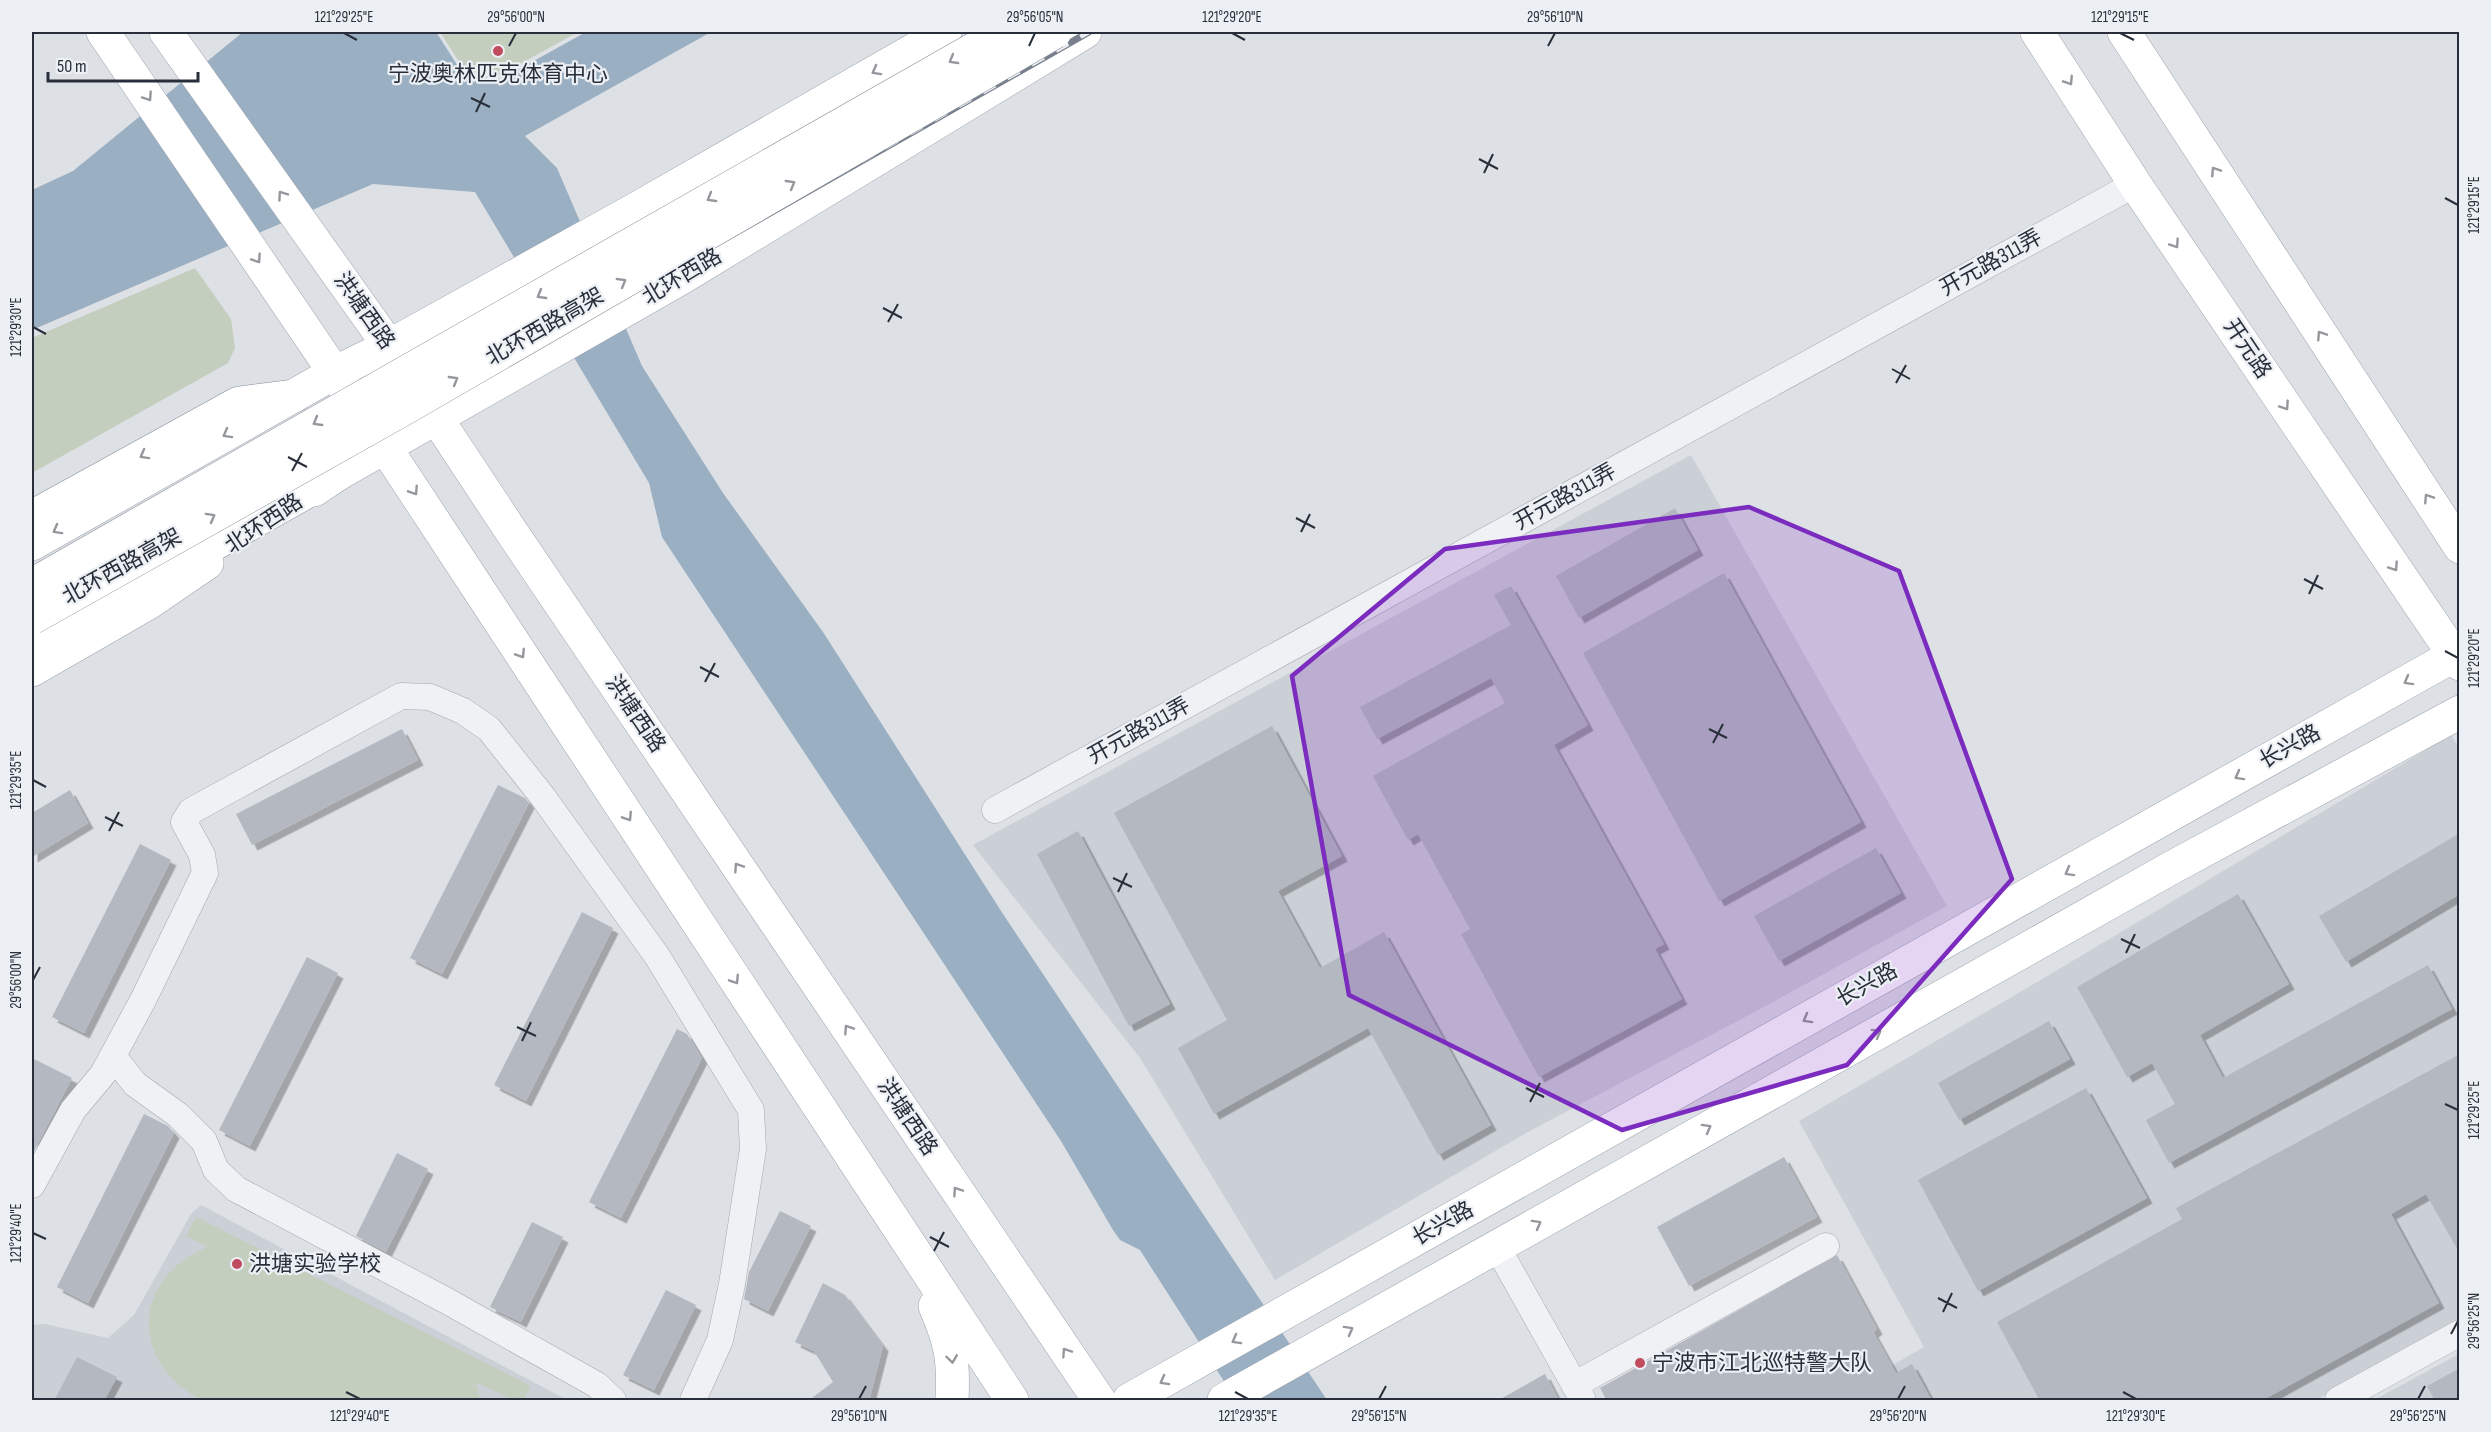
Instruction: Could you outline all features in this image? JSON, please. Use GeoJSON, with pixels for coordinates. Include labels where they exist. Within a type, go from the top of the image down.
{"type":"FeatureCollection","features":[{"type":"Feature","properties":{"kind":"main road"},"geometry":{"type":"LineString","coordinates":[[103,32],[385,447],[1012,1401]]}},
{"type":"Feature","properties":{"kind":"main road","name":"洪塘西路"},"geometry":{"type":"LineString","coordinates":[[166,32],[389,346],[1099,1401]]}},
{"type":"Feature","properties":{"kind":"main road"},"geometry":{"type":"LineString","coordinates":[[32,544],[334,373],[463,306],[636,209],[945,32]]}},
{"type":"Feature","properties":{"kind":"main road","name":"北环西路高架"},"geometry":{"type":"LineString","coordinates":[[32,585],[1004,32]]}},
{"type":"Feature","properties":{"kind":"main road","name":"北环西路高架"},"geometry":{"type":"LineString","coordinates":[[38,634],[407,407],[1055,32]]}},
{"type":"Feature","properties":{"kind":"main road","name":"北环西路"},"geometry":{"type":"LineString","coordinates":[[32,670],[150,602],[338,474],[682,278],[1085,32]]}},
{"type":"Feature","properties":{"kind":"main road","name":"开元路"},"geometry":{"type":"LineString","coordinates":[[2037,32],[2135,184],[2458,657]]}},
{"type":"Feature","properties":{"kind":"main road"},"geometry":{"type":"LineString","coordinates":[[2124,32],[2460,547]]}},
{"type":"Feature","properties":{"kind":"main road"},"geometry":{"type":"LineString","coordinates":[[32,517],[239,403],[294,396]]}},
{"type":"Feature","properties":{"kind":"main road"},"geometry":{"type":"LineString","coordinates":[[38,634],[338,474]]}},
{"type":"Feature","properties":{"kind":"main road","name":"长兴路"},"geometry":{"type":"LineString","coordinates":[[1129,1401],[2458,657]]}},
{"type":"Feature","properties":{"kind":"main road","name":"长兴路"},"geometry":{"type":"LineString","coordinates":[[1224,1401],[2171,868],[2460,712]]}},
{"type":"Feature","properties":{"kind":"main road"},"geometry":{"type":"LineString","coordinates":[[910,1246],[948,1337],[953,1372],[952,1401]]}},
{"type":"Feature","properties":{"kind":"street","name":"开元路311弄"},"geometry":{"type":"LineString","coordinates":[[995,810],[2135,184]]}},
{"type":"Feature","properties":{"kind":"street"},"geometry":{"type":"LineString","coordinates":[[32,1185],[73,1110],[103,1074],[143,1000],[205,873],[202,855],[184,822],[191,811],[401,696],[430,697],[463,711],[489,729],[657,956],[751,1110],[753,1149],[723,1329],[693,1401]]}},
{"type":"Feature","properties":{"kind":"street"},"geometry":{"type":"LineString","coordinates":[[112,1056],[135,1084],[178,1115],[204,1141],[216,1170],[236,1189],[447,1301],[597,1385],[613,1401]]}},
{"type":"Feature","properties":{"kind":"street"},"geometry":{"type":"LineString","coordinates":[[1497,1247],[1579,1393],[1826,1246]]}},
{"type":"Feature","properties":{"kind":"street"},"geometry":{"type":"LineString","coordinates":[[2338,1401],[2460,1333]]}},
{"type":"Feature","properties":{"kind":"highlighted area"},"geometry":{"type":"Polygon","coordinates":[[[1749,507],[1899,571],[2012,879],[1847,1065],[1622,1130],[1349,995],[1292,676],[1445,549],[1749,507]]]}},
{"type":"Feature","properties":{"kind":"shaded area"},"geometry":{"type":"Polygon","coordinates":[[[1691,455],[1947,906],[1764,1007],[1526,1133],[1275,1280],[1140,1058],[973,845],[1691,455]]]}},
{"type":"Feature","properties":{"kind":"shaded area"},"geometry":{"type":"Polygon","coordinates":[[[2451,735],[2459,748],[2459,1321],[2316,1400],[1833,1400],[1924,1347],[1799,1121],[2451,735]]]}},
{"type":"Feature","properties":{"kind":"shaded area","name":"洪塘实验学校"},"geometry":{"type":"Polygon","coordinates":[[[201,1205],[567,1400],[32,1400],[32,1325],[45,1324],[108,1338],[134,1315],[191,1214],[201,1205]]]}},
{"type":"Feature","properties":{"kind":"shaded area"},"geometry":{"type":"Polygon","coordinates":[[[2459,1354],[2459,1400],[2374,1400],[2459,1354]]]}},
{"type":"Feature","properties":{"kind":"green space","name":"宁波奥林匹克体育中心"},"geometry":{"type":"Polygon","coordinates":[[[440,32],[578,32],[498,76],[465,71],[440,32]]]}},
{"type":"Feature","properties":{"kind":"green space"},"geometry":{"type":"Polygon","coordinates":[[[195,268],[231,319],[235,348],[228,363],[32,473],[32,338],[195,268]]]}},
{"type":"Feature","properties":{"kind":"green space","name":"洪塘实验学校"},"geometry":{"type":"Polygon","coordinates":[[[196,1217],[531,1386],[523,1400],[513,1400],[475,1382],[481,1400],[202,1400],[178,1384],[161,1365],[152,1344],[149,1321],[153,1299],[164,1279],[183,1261],[208,1247],[186,1236],[196,1217]]]}},
{"type":"Feature","properties":{"kind":"water"},"geometry":{"type":"Polygon","coordinates":[[[243,32],[436,32],[463,74],[501,79],[586,32],[711,32],[525,136],[557,168],[642,366],[723,493],[823,632],[1003,914],[1327,1400],[1236,1400],[1140,1250],[1120,1240],[1061,1141],[662,537],[649,483],[475,192],[373,184],[32,330],[32,190],[73,171],[243,32]]]}},
{"type":"Feature","properties":{"kind":"building"},"geometry":{"type":"Polygon","coordinates":[[[1675,508],[1698,550],[1579,618],[1556,576],[1675,508]]]}},
{"type":"Feature","properties":{"kind":"building"},"geometry":{"type":"Polygon","coordinates":[[[1724,573],[1861,822],[1719,901],[1583,653],[1724,573]]]}},
{"type":"Feature","properties":{"kind":"building"},"geometry":{"type":"Polygon","coordinates":[[[1511,586],[1588,725],[1554,745],[1664,944],[1655,949],[1682,999],[1539,1077],[1461,934],[1470,929],[1418,834],[1408,840],[1373,776],[1505,703],[1491,678],[1377,739],[1360,707],[1511,625],[1494,595],[1511,586]]]}},
{"type":"Feature","properties":{"kind":"building"},"geometry":{"type":"Polygon","coordinates":[[[1272,726],[1342,856],[1278,891],[1320,968],[1384,932],[1491,1125],[1438,1155],[1368,1028],[1214,1114],[1178,1048],[1227,1020],[1114,813],[1272,726]]]}},
{"type":"Feature","properties":{"kind":"building"},"geometry":{"type":"Polygon","coordinates":[[[402,729],[418,760],[252,845],[236,814],[402,729]]]}},
{"type":"Feature","properties":{"kind":"building"},"geometry":{"type":"Polygon","coordinates":[[[498,785],[525,798],[529,803],[442,974],[410,958],[498,785]]]}},
{"type":"Feature","properties":{"kind":"building"},"geometry":{"type":"Polygon","coordinates":[[[70,790],[88,823],[32,857],[32,813],[70,790]]]}},
{"type":"Feature","properties":{"kind":"building"},"geometry":{"type":"Polygon","coordinates":[[[1078,831],[1170,1004],[1129,1026],[1037,854],[1078,831]]]}},
{"type":"Feature","properties":{"kind":"building"},"geometry":{"type":"Polygon","coordinates":[[[2460,833],[2460,894],[2346,962],[2319,916],[2460,833]]]}},
{"type":"Feature","properties":{"kind":"building"},"geometry":{"type":"Polygon","coordinates":[[[140,844],[171,860],[84,1033],[52,1017],[140,844]]]}},
{"type":"Feature","properties":{"kind":"building"},"geometry":{"type":"Polygon","coordinates":[[[1876,848],[1901,893],[1779,961],[1754,916],[1876,848]]]}},
{"type":"Feature","properties":{"kind":"building"},"geometry":{"type":"Polygon","coordinates":[[[2238,894],[2289,984],[2200,1035],[2223,1078],[2428,965],[2452,1009],[2169,1163],[2146,1120],[2175,1104],[2152,1063],[2127,1077],[2077,987],[2238,894]]]}},
{"type":"Feature","properties":{"kind":"building"},"geometry":{"type":"Polygon","coordinates":[[[582,912],[613,928],[526,1101],[494,1085],[582,912]]]}},
{"type":"Feature","properties":{"kind":"building"},"geometry":{"type":"Polygon","coordinates":[[[307,957],[338,973],[250,1146],[219,1130],[307,957]]]}},
{"type":"Feature","properties":{"kind":"building"},"geometry":{"type":"Polygon","coordinates":[[[2049,1021],[2070,1059],[1959,1120],[1938,1083],[2049,1021]]]}},
{"type":"Feature","properties":{"kind":"building"},"geometry":{"type":"Polygon","coordinates":[[[677,1029],[687,1034],[702,1058],[621,1218],[589,1202],[677,1029]]]}},
{"type":"Feature","properties":{"kind":"building"},"geometry":{"type":"Polygon","coordinates":[[[2460,1054],[2460,1254],[2426,1194],[2391,1214],[2439,1303],[2261,1401],[2040,1401],[1997,1322],[2182,1219],[2176,1208],[2460,1054]]]}},
{"type":"Feature","properties":{"kind":"building"},"geometry":{"type":"Polygon","coordinates":[[[32,1058],[72,1078],[32,1155],[32,1058]]]}},
{"type":"Feature","properties":{"kind":"building"},"geometry":{"type":"Polygon","coordinates":[[[2086,1088],[2147,1198],[1978,1291],[1918,1180],[2086,1088]]]}},
{"type":"Feature","properties":{"kind":"building"},"geometry":{"type":"Polygon","coordinates":[[[144,1114],[168,1126],[174,1133],[88,1303],[57,1287],[144,1114]]]}},
{"type":"Feature","properties":{"kind":"building"},"geometry":{"type":"Polygon","coordinates":[[[397,1153],[428,1169],[386,1252],[356,1236],[397,1153]]]}},
{"type":"Feature","properties":{"kind":"building"},"geometry":{"type":"Polygon","coordinates":[[[1784,1157],[1817,1217],[1689,1286],[1657,1227],[1784,1157]]]}},
{"type":"Feature","properties":{"kind":"building"},"geometry":{"type":"Polygon","coordinates":[[[780,1211],[811,1226],[768,1311],[744,1299],[749,1272],[780,1211]]]}},
{"type":"Feature","properties":{"kind":"building"},"geometry":{"type":"Polygon","coordinates":[[[532,1222],[563,1237],[521,1322],[490,1307],[532,1222]]]}},
{"type":"Feature","properties":{"kind":"building"},"geometry":{"type":"Polygon","coordinates":[[[1837,1255],[1877,1329],[1873,1332],[1896,1373],[1912,1364],[1932,1401],[1607,1401],[1600,1388],[1837,1255]]]}},
{"type":"Feature","properties":{"kind":"building"},"geometry":{"type":"Polygon","coordinates":[[[823,1283],[845,1295],[883,1346],[869,1401],[808,1401],[833,1382],[814,1351],[795,1342],[823,1283]]]}},
{"type":"Feature","properties":{"kind":"building"},"geometry":{"type":"Polygon","coordinates":[[[666,1290],[696,1305],[654,1390],[623,1375],[666,1290]]]}},
{"type":"Feature","properties":{"kind":"building"},"geometry":{"type":"Polygon","coordinates":[[[77,1357],[117,1377],[104,1401],[54,1401],[77,1357]]]}},
{"type":"Feature","properties":{"kind":"building"},"geometry":{"type":"Polygon","coordinates":[[[2460,1368],[2460,1401],[2435,1401],[2427,1386],[2460,1368]]]}},
{"type":"Feature","properties":{"kind":"building"},"geometry":{"type":"Polygon","coordinates":[[[1545,1374],[1559,1401],[1497,1401],[1545,1374]]]}},
{"type":"Feature","properties":{"kind":"railway"},"geometry":{"type":"LineString","coordinates":[[32,599],[1033,32]]}},
{"type":"Feature","properties":{"kind":"railway"},"geometry":{"type":"LineString","coordinates":[[32,629],[1089,32]]}},
{"type":"Feature","properties":{"kind":"place","name":"宁波奥林匹克体育中心"},"geometry":{"type":"Point","coordinates":[498,51]}},
{"type":"Feature","properties":{"kind":"place","name":"洪塘实验学校"},"geometry":{"type":"Point","coordinates":[237,1264]}},
{"type":"Feature","properties":{"kind":"place","name":"宁波市江北巡特警大队"},"geometry":{"type":"Point","coordinates":[1640,1363]}}]}
